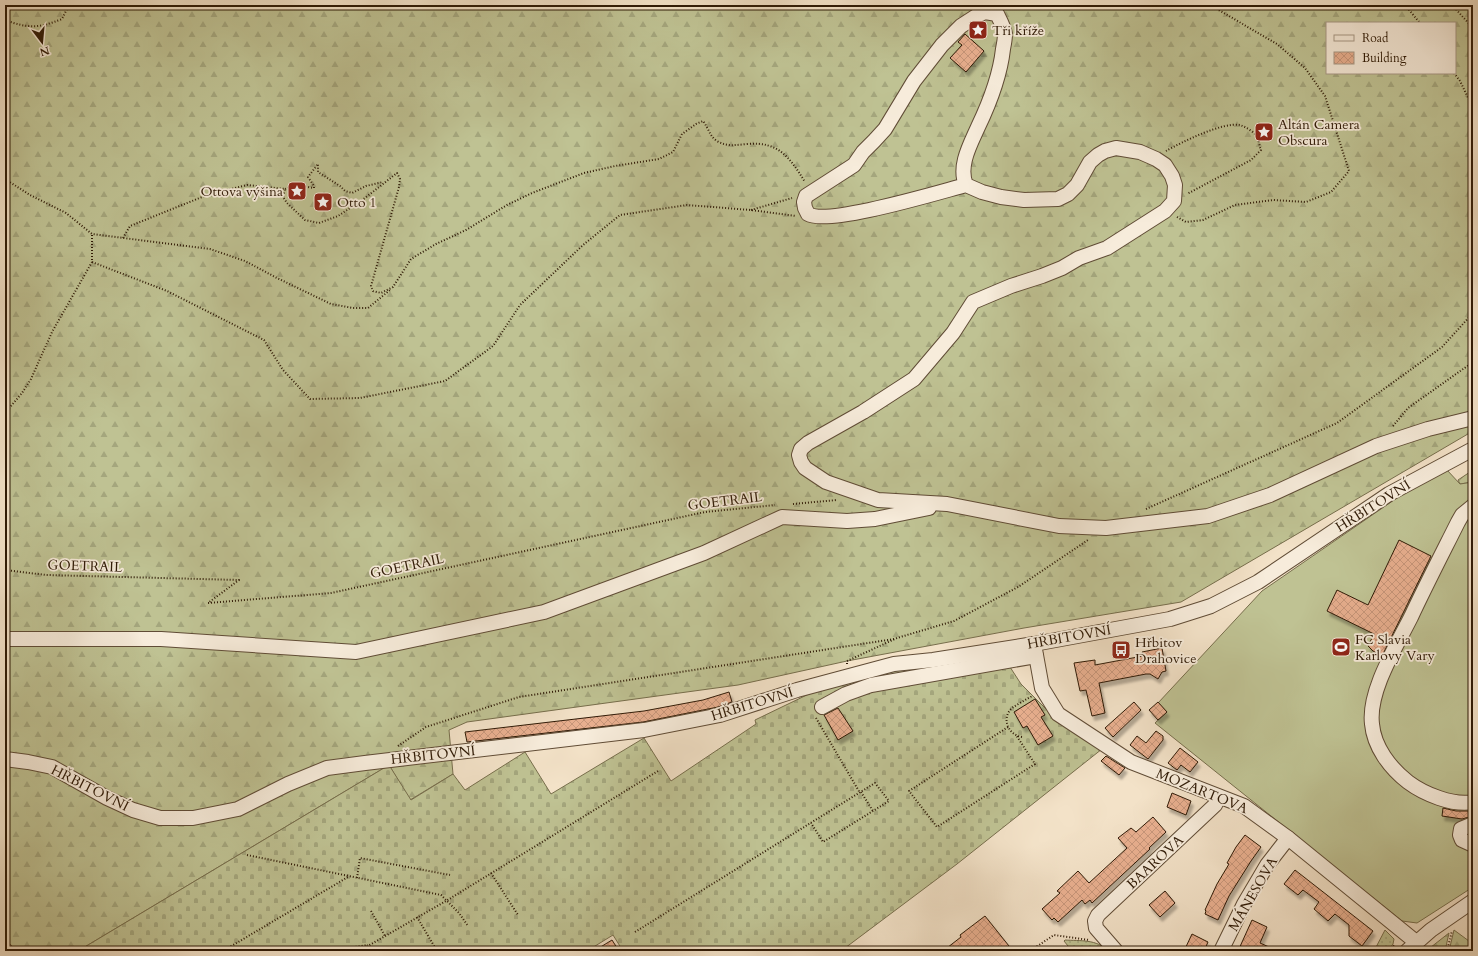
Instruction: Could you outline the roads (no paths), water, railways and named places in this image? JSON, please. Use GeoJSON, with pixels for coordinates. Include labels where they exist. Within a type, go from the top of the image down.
{"type":"FeatureCollection","features":[{"type":"Feature","properties":{"kind":"street"},"geometry":{"type":"LineString","coordinates":[[966,185],[963,178],[965,160],[1000,71],[1005,35],[997,14],[991,12],[985,12],[978,15],[961,26],[942,45],[914,81],[885,129],[863,152],[854,165],[832,180],[810,192],[805,199],[805,208],[808,214],[817,217],[846,215],[966,185],[982,192],[1001,197],[1024,200],[1058,199],[1068,194],[1077,185],[1090,162],[1105,151],[1116,148],[1140,152],[1156,158],[1165,165],[1172,176],[1175,185],[1170,206],[1107,248],[1079,258],[1062,268],[1011,286],[973,302],[953,333],[914,379],[863,412],[808,443],[801,449],[799,455],[801,462],[806,468],[826,482],[878,500],[947,504],[1059,526],[1106,528],[1208,516],[1270,496],[1376,446],[1428,429],[1473,418]]}},
{"type":"Feature","properties":{"kind":"street","name":"HŘBITOVNÍ"},"geometry":{"type":"LineString","coordinates":[[5,759],[52,767],[107,798],[132,810],[160,818],[193,818],[238,809],[288,784],[327,768],[365,762],[644,730],[720,715],[796,690],[894,664],[1035,650],[1170,619],[1212,606],[1258,582],[1389,494],[1473,449]]}},
{"type":"Feature","properties":{"kind":"street"},"geometry":{"type":"LineString","coordinates":[[5,639],[161,639],[356,652],[544,612],[704,553],[782,517],[847,522],[875,519],[947,504]]}},
{"type":"Feature","properties":{"kind":"street"},"geometry":{"type":"LineString","coordinates":[[1473,506],[1462,515],[1458,522],[1382,676],[1372,705],[1372,724],[1380,749],[1401,776],[1417,788],[1436,797],[1457,802],[1473,802]]}},
{"type":"Feature","properties":{"kind":"street"},"geometry":{"type":"LineString","coordinates":[[817,710],[846,694],[871,685],[1035,650]]}},
{"type":"Feature","properties":{"kind":"street","name":"MOZARTOVA"},"geometry":{"type":"LineString","coordinates":[[1035,650],[1042,688],[1058,714],[1131,762],[1244,806],[1288,838],[1411,946]]}},
{"type":"Feature","properties":{"kind":"street","name":"BAAROVA"},"geometry":{"type":"LineString","coordinates":[[1112,947],[1096,928],[1095,921],[1098,916],[1215,805],[1219,796]]}},
{"type":"Feature","properties":{"kind":"street"},"geometry":{"type":"LineString","coordinates":[[1473,824],[1461,829],[1460,835],[1462,840],[1473,845]]}},
{"type":"Feature","properties":{"kind":"street","name":"MÁNESOVA"},"geometry":{"type":"LineString","coordinates":[[1221,951],[1244,904],[1267,866],[1288,838]]}},
{"type":"Feature","properties":{"kind":"street"},"geometry":{"type":"LineString","coordinates":[[1411,946],[1473,901]]}},
{"type":"Feature","properties":{"kind":"place","name":"Tři kříže"},"geometry":{"type":"Point","coordinates":[978,30]}},
{"type":"Feature","properties":{"kind":"place","name":"Altán Camera Obscura"},"geometry":{"type":"Point","coordinates":[1264,132]}},
{"type":"Feature","properties":{"kind":"place","name":"Ottova výšina"},"geometry":{"type":"Point","coordinates":[297,191]}},
{"type":"Feature","properties":{"kind":"place","name":"Otto 1"},"geometry":{"type":"Point","coordinates":[323,202]}},
{"type":"Feature","properties":{"kind":"place","name":"FC Slavia Karlovy Vary"},"geometry":{"type":"Point","coordinates":[1341,647]}},
{"type":"Feature","properties":{"kind":"place","name":"Hřbitov Drahovice"},"geometry":{"type":"Point","coordinates":[1121,650]}}]}
